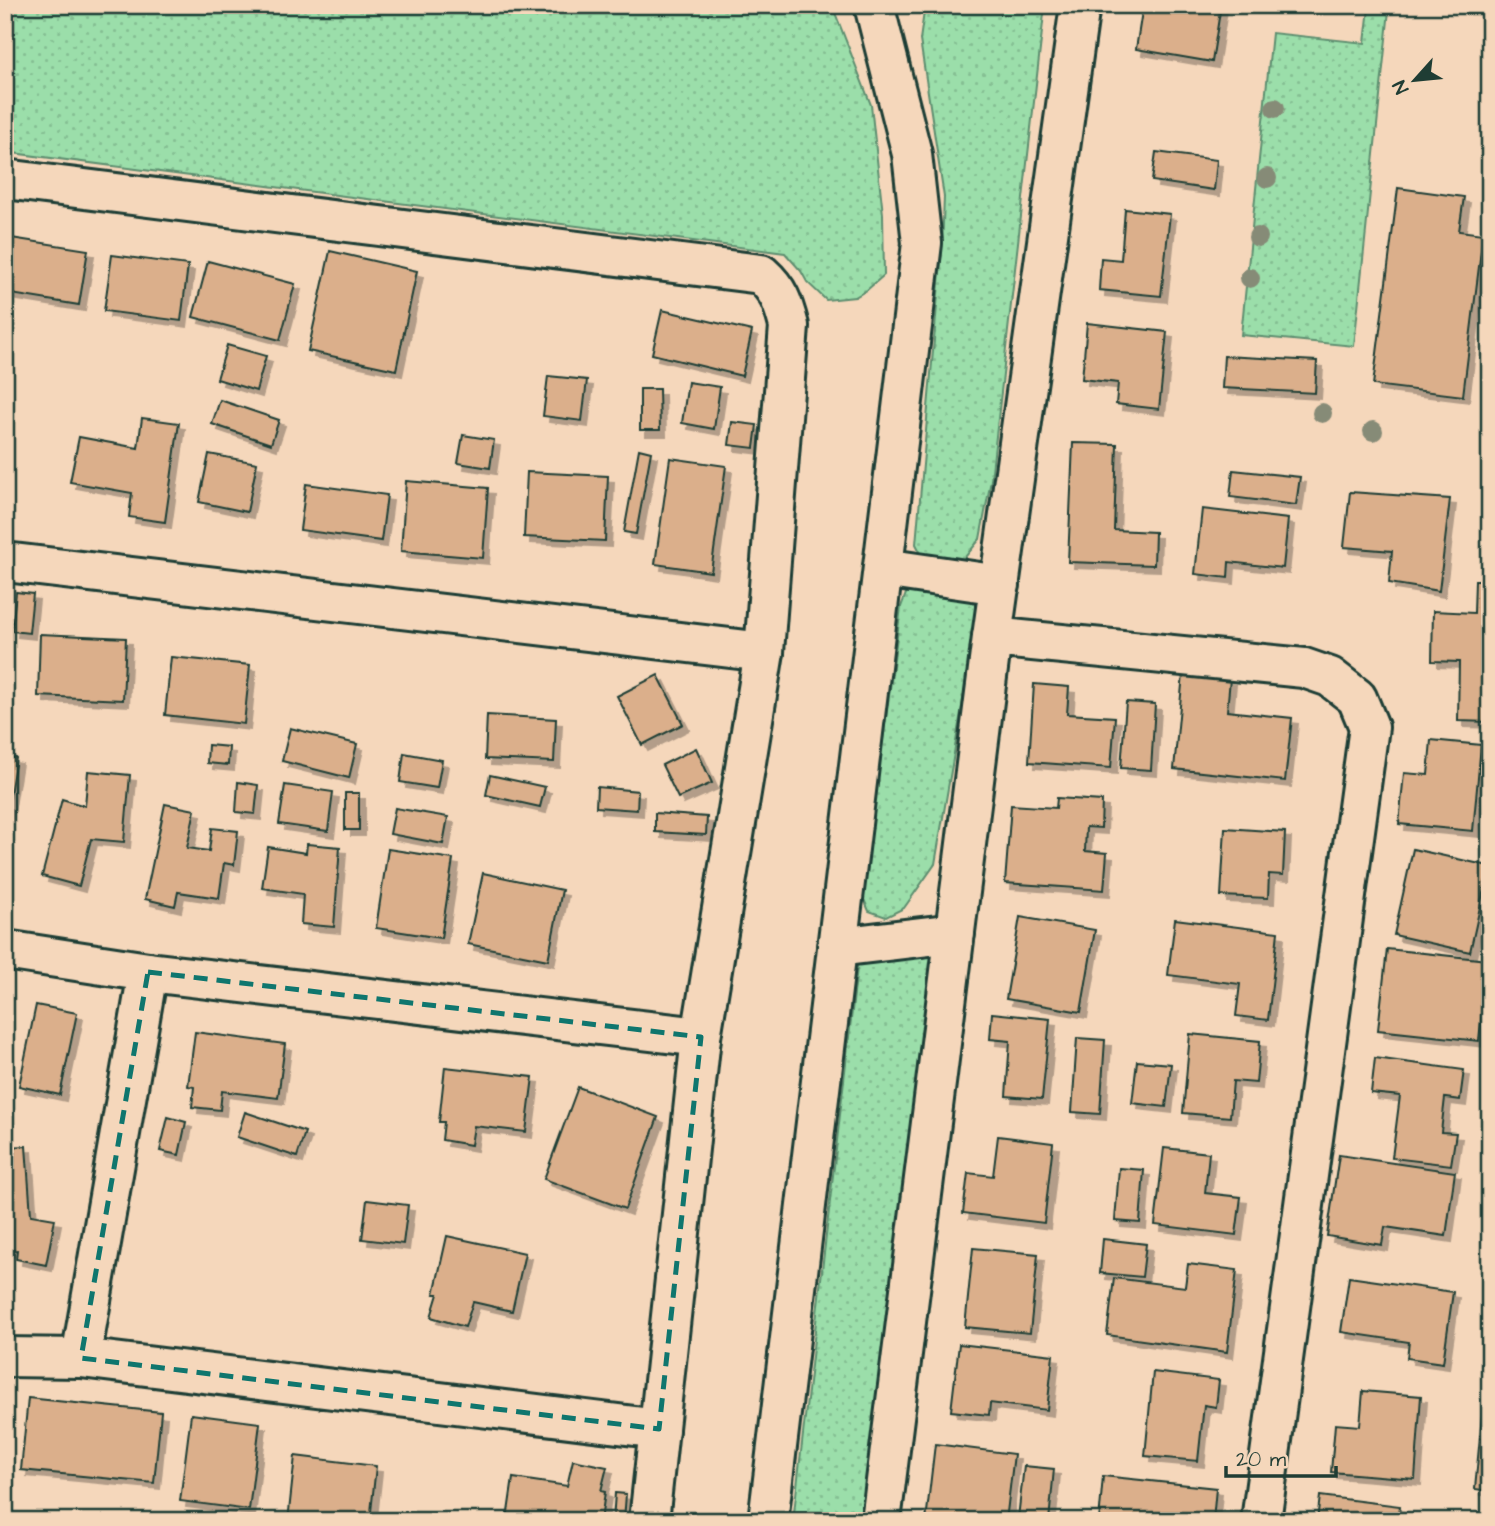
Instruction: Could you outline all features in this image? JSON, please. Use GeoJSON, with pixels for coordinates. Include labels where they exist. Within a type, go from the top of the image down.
{"type":"FeatureCollection","features":[{"type":"Feature","properties":{"kind":"street"},"geometry":{"type":"LineString","coordinates":[[768,1521],[922,243],[912,154],[874,5]]}},
{"type":"Feature","properties":{"kind":"street"},"geometry":{"type":"LineString","coordinates":[[881,1521],[992,637],[1080,5]]}},
{"type":"Feature","properties":{"kind":"street"},"geometry":{"type":"LineString","coordinates":[[5,179],[761,274],[773,284],[782,301],[789,326],[764,652],[701,1037],[649,1521]]}},
{"type":"Feature","properties":{"kind":"street"},"geometry":{"type":"LineString","coordinates":[[5,562],[764,652]]}},
{"type":"Feature","properties":{"kind":"street"},"geometry":{"type":"LineString","coordinates":[[883,568],[1000,585]]}},
{"type":"Feature","properties":{"kind":"street"},"geometry":{"type":"LineString","coordinates":[[992,637],[1304,668],[1330,677],[1357,698],[1370,727],[1261,1521]]}},
{"type":"Feature","properties":{"kind":"street"},"geometry":{"type":"LineString","coordinates":[[837,947],[955,933]]}},
{"type":"Feature","properties":{"kind":"street"},"geometry":{"type":"LineString","coordinates":[[5,950],[148,972],[701,1037]]}},
{"type":"Feature","properties":{"kind":"street"},"geometry":{"type":"LineString","coordinates":[[81,1358],[148,972]]}},
{"type":"Feature","properties":{"kind":"street"},"geometry":{"type":"LineString","coordinates":[[5,1357],[81,1358],[659,1429]]}},
{"type":"Feature","properties":{"kind":"highlighted area"},"geometry":{"type":"Polygon","coordinates":[[[148,972],[701,1037],[659,1429],[81,1358],[148,972]]]}},
{"type":"Feature","properties":{"kind":"green space"},"geometry":{"type":"Polygon","coordinates":[[[5,5],[832,5],[871,105],[883,214],[884,275],[855,297],[826,300],[807,282],[785,253],[5,152],[5,5]]]}},
{"type":"Feature","properties":{"kind":"green space"},"geometry":{"type":"Polygon","coordinates":[[[925,5],[1045,5],[991,480],[980,539],[961,562],[926,563],[916,544],[942,249],[944,197],[920,40],[925,5]]]}},
{"type":"Feature","properties":{"kind":"green space"},"geometry":{"type":"Polygon","coordinates":[[[1369,8],[1389,10],[1354,346],[1241,335],[1272,33],[1365,43],[1369,8]]]}},
{"type":"Feature","properties":{"kind":"green space"},"geometry":{"type":"Polygon","coordinates":[[[926,580],[962,592],[975,603],[977,619],[935,864],[904,908],[886,917],[869,911],[862,895],[901,607],[907,591],[926,580]]]}},
{"type":"Feature","properties":{"kind":"green space"},"geometry":{"type":"Polygon","coordinates":[[[934,946],[863,1521],[793,1521],[858,959],[934,946]]]}},
{"type":"Feature","properties":{"kind":"building"},"geometry":{"type":"Polygon","coordinates":[[[1143,5],[1221,5],[1212,62],[1136,49],[1143,5]]]}},
{"type":"Feature","properties":{"kind":"building"},"geometry":{"type":"Polygon","coordinates":[[[1156,152],[1217,160],[1214,190],[1152,181],[1156,152]]]}},
{"type":"Feature","properties":{"kind":"building"},"geometry":{"type":"Polygon","coordinates":[[[1398,188],[1464,197],[1459,231],[1483,234],[1463,396],[1373,385],[1398,188]]]}},
{"type":"Feature","properties":{"kind":"building"},"geometry":{"type":"Polygon","coordinates":[[[1125,209],[1170,214],[1161,296],[1099,290],[1101,258],[1121,260],[1125,209]]]}},
{"type":"Feature","properties":{"kind":"building"},"geometry":{"type":"Polygon","coordinates":[[[5,237],[88,250],[79,305],[5,293],[5,237]]]}},
{"type":"Feature","properties":{"kind":"building"},"geometry":{"type":"Polygon","coordinates":[[[330,251],[417,271],[396,370],[308,351],[330,251]]]}},
{"type":"Feature","properties":{"kind":"building"},"geometry":{"type":"Polygon","coordinates":[[[112,255],[188,265],[181,321],[104,311],[112,255]]]}},
{"type":"Feature","properties":{"kind":"building"},"geometry":{"type":"Polygon","coordinates":[[[208,261],[295,284],[280,340],[193,317],[208,261]]]}},
{"type":"Feature","properties":{"kind":"building"},"geometry":{"type":"Polygon","coordinates":[[[662,310],[752,331],[742,376],[652,354],[662,310]]]}},
{"type":"Feature","properties":{"kind":"building"},"geometry":{"type":"Polygon","coordinates":[[[1087,323],[1167,332],[1159,409],[1116,404],[1118,383],[1082,379],[1087,323]]]}},
{"type":"Feature","properties":{"kind":"building"},"geometry":{"type":"Polygon","coordinates":[[[227,345],[266,356],[256,391],[217,379],[227,345]]]}},
{"type":"Feature","properties":{"kind":"building"},"geometry":{"type":"Polygon","coordinates":[[[1224,356],[1317,361],[1315,393],[1222,388],[1224,356]]]}},
{"type":"Feature","properties":{"kind":"building"},"geometry":{"type":"Polygon","coordinates":[[[548,376],[587,380],[582,421],[543,416],[548,376]]]}},
{"type":"Feature","properties":{"kind":"building"},"geometry":{"type":"Polygon","coordinates":[[[688,382],[720,387],[714,429],[682,423],[688,382]]]}},
{"type":"Feature","properties":{"kind":"building"},"geometry":{"type":"Polygon","coordinates":[[[640,389],[659,389],[660,430],[640,430],[640,389]]]}},
{"type":"Feature","properties":{"kind":"building"},"geometry":{"type":"Polygon","coordinates":[[[220,400],[279,420],[271,444],[212,424],[220,400]]]}},
{"type":"Feature","properties":{"kind":"building"},"geometry":{"type":"Polygon","coordinates":[[[142,418],[179,423],[165,522],[129,517],[132,493],[70,482],[79,437],[138,448],[142,418]]]}},
{"type":"Feature","properties":{"kind":"building"},"geometry":{"type":"Polygon","coordinates":[[[732,422],[757,425],[754,448],[729,445],[732,422]]]}},
{"type":"Feature","properties":{"kind":"building"},"geometry":{"type":"Polygon","coordinates":[[[463,435],[494,440],[490,468],[458,463],[463,435]]]}},
{"type":"Feature","properties":{"kind":"building"},"geometry":{"type":"Polygon","coordinates":[[[1073,443],[1117,444],[1114,530],[1155,532],[1154,565],[1068,562],[1073,443]]]}},
{"type":"Feature","properties":{"kind":"building"},"geometry":{"type":"Polygon","coordinates":[[[639,449],[651,452],[636,534],[624,532],[639,449]]]}},
{"type":"Feature","properties":{"kind":"building"},"geometry":{"type":"Polygon","coordinates":[[[209,454],[257,463],[247,512],[199,502],[209,454]]]}},
{"type":"Feature","properties":{"kind":"building"},"geometry":{"type":"Polygon","coordinates":[[[670,458],[726,466],[711,572],[655,564],[670,458]]]}},
{"type":"Feature","properties":{"kind":"building"},"geometry":{"type":"Polygon","coordinates":[[[1233,470],[1300,477],[1296,505],[1230,497],[1233,470]]]}},
{"type":"Feature","properties":{"kind":"building"},"geometry":{"type":"Polygon","coordinates":[[[527,472],[608,476],[605,541],[524,537],[527,472]]]}},
{"type":"Feature","properties":{"kind":"building"},"geometry":{"type":"Polygon","coordinates":[[[406,481],[488,488],[483,558],[401,551],[406,481]]]}},
{"type":"Feature","properties":{"kind":"building"},"geometry":{"type":"Polygon","coordinates":[[[306,484],[387,495],[381,541],[300,530],[306,484]]]}},
{"type":"Feature","properties":{"kind":"building"},"geometry":{"type":"Polygon","coordinates":[[[1350,492],[1450,499],[1439,591],[1389,583],[1392,551],[1344,547],[1350,492]]]}},
{"type":"Feature","properties":{"kind":"building"},"geometry":{"type":"Polygon","coordinates":[[[1202,509],[1288,519],[1283,568],[1229,562],[1228,578],[1195,574],[1202,509]]]}},
{"type":"Feature","properties":{"kind":"building"},"geometry":{"type":"Polygon","coordinates":[[[1475,580],[1490,580],[1490,722],[1458,721],[1459,662],[1432,661],[1433,611],[1474,613],[1475,580]]]}},
{"type":"Feature","properties":{"kind":"building"},"geometry":{"type":"Polygon","coordinates":[[[16,592],[33,594],[29,633],[12,631],[16,592]]]}},
{"type":"Feature","properties":{"kind":"building"},"geometry":{"type":"Polygon","coordinates":[[[40,634],[126,638],[123,700],[38,696],[40,634]]]}},
{"type":"Feature","properties":{"kind":"building"},"geometry":{"type":"Polygon","coordinates":[[[171,657],[250,665],[244,724],[165,715],[171,657]]]}},
{"type":"Feature","properties":{"kind":"building"},"geometry":{"type":"Polygon","coordinates":[[[1183,674],[1230,679],[1227,711],[1292,718],[1285,781],[1174,769],[1183,674]]]}},
{"type":"Feature","properties":{"kind":"building"},"geometry":{"type":"Polygon","coordinates":[[[658,675],[683,724],[642,745],[617,696],[658,675]]]}},
{"type":"Feature","properties":{"kind":"building"},"geometry":{"type":"Polygon","coordinates":[[[1034,684],[1069,687],[1067,714],[1115,717],[1111,768],[1029,762],[1034,684]]]}},
{"type":"Feature","properties":{"kind":"building"},"geometry":{"type":"Polygon","coordinates":[[[1126,702],[1155,704],[1151,770],[1121,768],[1126,702]]]}},
{"type":"Feature","properties":{"kind":"building"},"geometry":{"type":"Polygon","coordinates":[[[487,715],[556,719],[554,762],[485,759],[487,715]]]}},
{"type":"Feature","properties":{"kind":"building"},"geometry":{"type":"Polygon","coordinates":[[[290,728],[357,744],[349,778],[282,761],[290,728]]]}},
{"type":"Feature","properties":{"kind":"building"},"geometry":{"type":"Polygon","coordinates":[[[1431,740],[1481,745],[1473,831],[1399,824],[1404,773],[1428,775],[1431,740]]]}},
{"type":"Feature","properties":{"kind":"building"},"geometry":{"type":"Polygon","coordinates":[[[208,745],[229,747],[228,765],[207,763],[208,745]]]}},
{"type":"Feature","properties":{"kind":"building"},"geometry":{"type":"Polygon","coordinates":[[[696,748],[712,783],[678,798],[662,765],[696,748]]]}},
{"type":"Feature","properties":{"kind":"building"},"geometry":{"type":"Polygon","coordinates":[[[404,753],[442,760],[437,788],[400,782],[404,753]]]}},
{"type":"Feature","properties":{"kind":"building"},"geometry":{"type":"Polygon","coordinates":[[[5,756],[16,758],[5,825],[5,756]]]}},
{"type":"Feature","properties":{"kind":"building"},"geometry":{"type":"Polygon","coordinates":[[[88,771],[130,775],[124,842],[91,839],[79,886],[42,876],[62,799],[85,806],[88,771]]]}},
{"type":"Feature","properties":{"kind":"building"},"geometry":{"type":"Polygon","coordinates":[[[490,775],[545,787],[540,807],[486,795],[490,775]]]}},
{"type":"Feature","properties":{"kind":"building"},"geometry":{"type":"Polygon","coordinates":[[[238,782],[258,785],[255,814],[236,812],[238,782]]]}},
{"type":"Feature","properties":{"kind":"building"},"geometry":{"type":"Polygon","coordinates":[[[285,785],[333,792],[328,831],[279,824],[285,785]]]}},
{"type":"Feature","properties":{"kind":"building"},"geometry":{"type":"Polygon","coordinates":[[[597,787],[638,791],[637,810],[596,807],[597,787]]]}},
{"type":"Feature","properties":{"kind":"building"},"geometry":{"type":"Polygon","coordinates":[[[345,793],[359,793],[359,830],[345,830],[345,793]]]}},
{"type":"Feature","properties":{"kind":"building"},"geometry":{"type":"Polygon","coordinates":[[[1057,798],[1102,801],[1101,828],[1086,827],[1085,851],[1107,853],[1104,890],[1005,883],[1011,805],[1056,808],[1057,798]]]}},
{"type":"Feature","properties":{"kind":"building"},"geometry":{"type":"Polygon","coordinates":[[[165,804],[195,810],[187,848],[209,851],[212,828],[238,831],[234,865],[224,863],[219,898],[178,892],[175,906],[145,899],[165,804]]]}},
{"type":"Feature","properties":{"kind":"building"},"geometry":{"type":"Polygon","coordinates":[[[395,808],[448,817],[443,844],[390,834],[395,808]]]}},
{"type":"Feature","properties":{"kind":"building"},"geometry":{"type":"Polygon","coordinates":[[[655,813],[707,817],[706,835],[655,832],[655,813]]]}},
{"type":"Feature","properties":{"kind":"building"},"geometry":{"type":"Polygon","coordinates":[[[1225,828],[1285,832],[1283,875],[1269,874],[1268,898],[1221,896],[1225,828]]]}},
{"type":"Feature","properties":{"kind":"building"},"geometry":{"type":"Polygon","coordinates":[[[307,844],[340,847],[334,927],[301,924],[303,894],[262,888],[268,847],[306,853],[307,844]]]}},
{"type":"Feature","properties":{"kind":"building"},"geometry":{"type":"Polygon","coordinates":[[[388,849],[453,859],[441,938],[376,928],[388,849]]]}},
{"type":"Feature","properties":{"kind":"building"},"geometry":{"type":"Polygon","coordinates":[[[1413,849],[1489,866],[1470,952],[1394,935],[1413,849]]]}},
{"type":"Feature","properties":{"kind":"building"},"geometry":{"type":"Polygon","coordinates":[[[483,873],[562,890],[548,960],[468,944],[483,873]]]}},
{"type":"Feature","properties":{"kind":"building"},"geometry":{"type":"Polygon","coordinates":[[[1020,917],[1095,930],[1081,1012],[1006,999],[1020,917]]]}},
{"type":"Feature","properties":{"kind":"building"},"geometry":{"type":"Polygon","coordinates":[[[1175,919],[1278,932],[1268,1020],[1236,1016],[1240,984],[1168,975],[1175,919]]]}},
{"type":"Feature","properties":{"kind":"building"},"geometry":{"type":"Polygon","coordinates":[[[1387,949],[1487,960],[1479,1041],[1378,1030],[1387,949]]]}},
{"type":"Feature","properties":{"kind":"building"},"geometry":{"type":"Polygon","coordinates":[[[36,1005],[77,1013],[60,1095],[19,1086],[36,1005]]]}},
{"type":"Feature","properties":{"kind":"building"},"geometry":{"type":"Polygon","coordinates":[[[992,1013],[1050,1019],[1042,1099],[1006,1096],[1010,1041],[990,1039],[992,1013]]]}},
{"type":"Feature","properties":{"kind":"building"},"geometry":{"type":"Polygon","coordinates":[[[195,1032],[285,1044],[278,1098],[222,1091],[220,1110],[192,1107],[194,1087],[188,1086],[195,1032]]]}},
{"type":"Feature","properties":{"kind":"building"},"geometry":{"type":"Polygon","coordinates":[[[1190,1034],[1260,1041],[1256,1083],[1233,1081],[1230,1117],[1183,1113],[1190,1034]]]}},
{"type":"Feature","properties":{"kind":"building"},"geometry":{"type":"Polygon","coordinates":[[[1077,1038],[1105,1040],[1100,1114],[1072,1112],[1077,1038]]]}},
{"type":"Feature","properties":{"kind":"building"},"geometry":{"type":"Polygon","coordinates":[[[1375,1058],[1464,1070],[1460,1100],[1445,1098],[1441,1132],[1456,1133],[1451,1165],[1392,1158],[1400,1096],[1371,1093],[1375,1058]]]}},
{"type":"Feature","properties":{"kind":"building"},"geometry":{"type":"Polygon","coordinates":[[[1137,1061],[1171,1064],[1166,1107],[1132,1103],[1137,1061]]]}},
{"type":"Feature","properties":{"kind":"building"},"geometry":{"type":"Polygon","coordinates":[[[445,1067],[533,1077],[526,1132],[474,1126],[471,1145],[442,1140],[444,1122],[439,1122],[445,1067]]]}},
{"type":"Feature","properties":{"kind":"building"},"geometry":{"type":"Polygon","coordinates":[[[578,1087],[658,1117],[625,1209],[544,1179],[578,1087]]]}},
{"type":"Feature","properties":{"kind":"building"},"geometry":{"type":"Polygon","coordinates":[[[245,1112],[305,1132],[297,1157],[237,1137],[245,1112]]]}},
{"type":"Feature","properties":{"kind":"building"},"geometry":{"type":"Polygon","coordinates":[[[168,1117],[186,1122],[179,1155],[160,1151],[168,1117]]]}},
{"type":"Feature","properties":{"kind":"building"},"geometry":{"type":"Polygon","coordinates":[[[998,1136],[1053,1143],[1044,1223],[963,1213],[968,1173],[993,1176],[998,1136]]]}},
{"type":"Feature","properties":{"kind":"building"},"geometry":{"type":"Polygon","coordinates":[[[26,1146],[31,1215],[55,1219],[46,1265],[16,1259],[17,1250],[5,1251],[5,1147],[26,1146]]]}},
{"type":"Feature","properties":{"kind":"building"},"geometry":{"type":"Polygon","coordinates":[[[1164,1148],[1209,1153],[1205,1193],[1241,1197],[1236,1235],[1155,1225],[1164,1148]]]}},
{"type":"Feature","properties":{"kind":"building"},"geometry":{"type":"Polygon","coordinates":[[[1339,1155],[1455,1172],[1446,1236],[1385,1227],[1382,1245],[1327,1236],[1339,1155]]]}},
{"type":"Feature","properties":{"kind":"building"},"geometry":{"type":"Polygon","coordinates":[[[1119,1168],[1144,1170],[1140,1223],[1115,1221],[1119,1168]]]}},
{"type":"Feature","properties":{"kind":"building"},"geometry":{"type":"Polygon","coordinates":[[[367,1200],[408,1205],[403,1244],[362,1239],[367,1200]]]}},
{"type":"Feature","properties":{"kind":"building"},"geometry":{"type":"Polygon","coordinates":[[[447,1236],[525,1253],[512,1311],[473,1302],[465,1327],[431,1317],[438,1294],[434,1294],[447,1236]]]}},
{"type":"Feature","properties":{"kind":"building"},"geometry":{"type":"Polygon","coordinates":[[[1103,1239],[1146,1244],[1142,1277],[1100,1273],[1103,1239]]]}},
{"type":"Feature","properties":{"kind":"building"},"geometry":{"type":"Polygon","coordinates":[[[973,1248],[1038,1254],[1030,1333],[965,1327],[973,1248]]]}},
{"type":"Feature","properties":{"kind":"building"},"geometry":{"type":"Polygon","coordinates":[[[1188,1264],[1237,1270],[1227,1352],[1107,1335],[1114,1278],[1185,1287],[1188,1264]]]}},
{"type":"Feature","properties":{"kind":"building"},"geometry":{"type":"Polygon","coordinates":[[[1349,1277],[1453,1292],[1443,1363],[1407,1358],[1409,1342],[1341,1332],[1349,1277]]]}},
{"type":"Feature","properties":{"kind":"building"},"geometry":{"type":"Polygon","coordinates":[[[959,1344],[1053,1355],[1047,1410],[990,1403],[989,1415],[951,1411],[959,1344]]]}},
{"type":"Feature","properties":{"kind":"building"},"geometry":{"type":"Polygon","coordinates":[[[1153,1372],[1219,1380],[1216,1407],[1204,1405],[1198,1461],[1145,1456],[1153,1372]]]}},
{"type":"Feature","properties":{"kind":"building"},"geometry":{"type":"Polygon","coordinates":[[[1363,1391],[1421,1396],[1415,1479],[1331,1472],[1335,1424],[1360,1426],[1363,1391]]]}},
{"type":"Feature","properties":{"kind":"building"},"geometry":{"type":"Polygon","coordinates":[[[28,1398],[161,1412],[154,1483],[21,1470],[28,1398]]]}},
{"type":"Feature","properties":{"kind":"building"},"geometry":{"type":"Polygon","coordinates":[[[1483,1405],[1490,1406],[1490,1491],[1475,1489],[1483,1405]]]}},
{"type":"Feature","properties":{"kind":"building"},"geometry":{"type":"Polygon","coordinates":[[[191,1414],[260,1423],[249,1510],[180,1501],[191,1414]]]}},
{"type":"Feature","properties":{"kind":"building"},"geometry":{"type":"Polygon","coordinates":[[[935,1444],[1014,1454],[1006,1521],[926,1521],[935,1444]]]}},
{"type":"Feature","properties":{"kind":"building"},"geometry":{"type":"Polygon","coordinates":[[[295,1456],[376,1466],[370,1521],[288,1521],[295,1456]]]}},
{"type":"Feature","properties":{"kind":"building"},"geometry":{"type":"Polygon","coordinates":[[[573,1460],[607,1467],[601,1491],[605,1492],[601,1521],[507,1519],[513,1478],[567,1486],[573,1460]]]}},
{"type":"Feature","properties":{"kind":"building"},"geometry":{"type":"Polygon","coordinates":[[[1024,1466],[1054,1469],[1049,1521],[1018,1518],[1024,1466]]]}},
{"type":"Feature","properties":{"kind":"building"},"geometry":{"type":"Polygon","coordinates":[[[1103,1476],[1216,1488],[1213,1521],[1099,1521],[1103,1476]]]}},
{"type":"Feature","properties":{"kind":"building"},"geometry":{"type":"Polygon","coordinates":[[[615,1493],[626,1494],[624,1521],[613,1521],[615,1493]]]}},
{"type":"Feature","properties":{"kind":"building"},"geometry":{"type":"Polygon","coordinates":[[[1320,1496],[1400,1506],[1398,1521],[1317,1521],[1320,1496]]]}}]}
